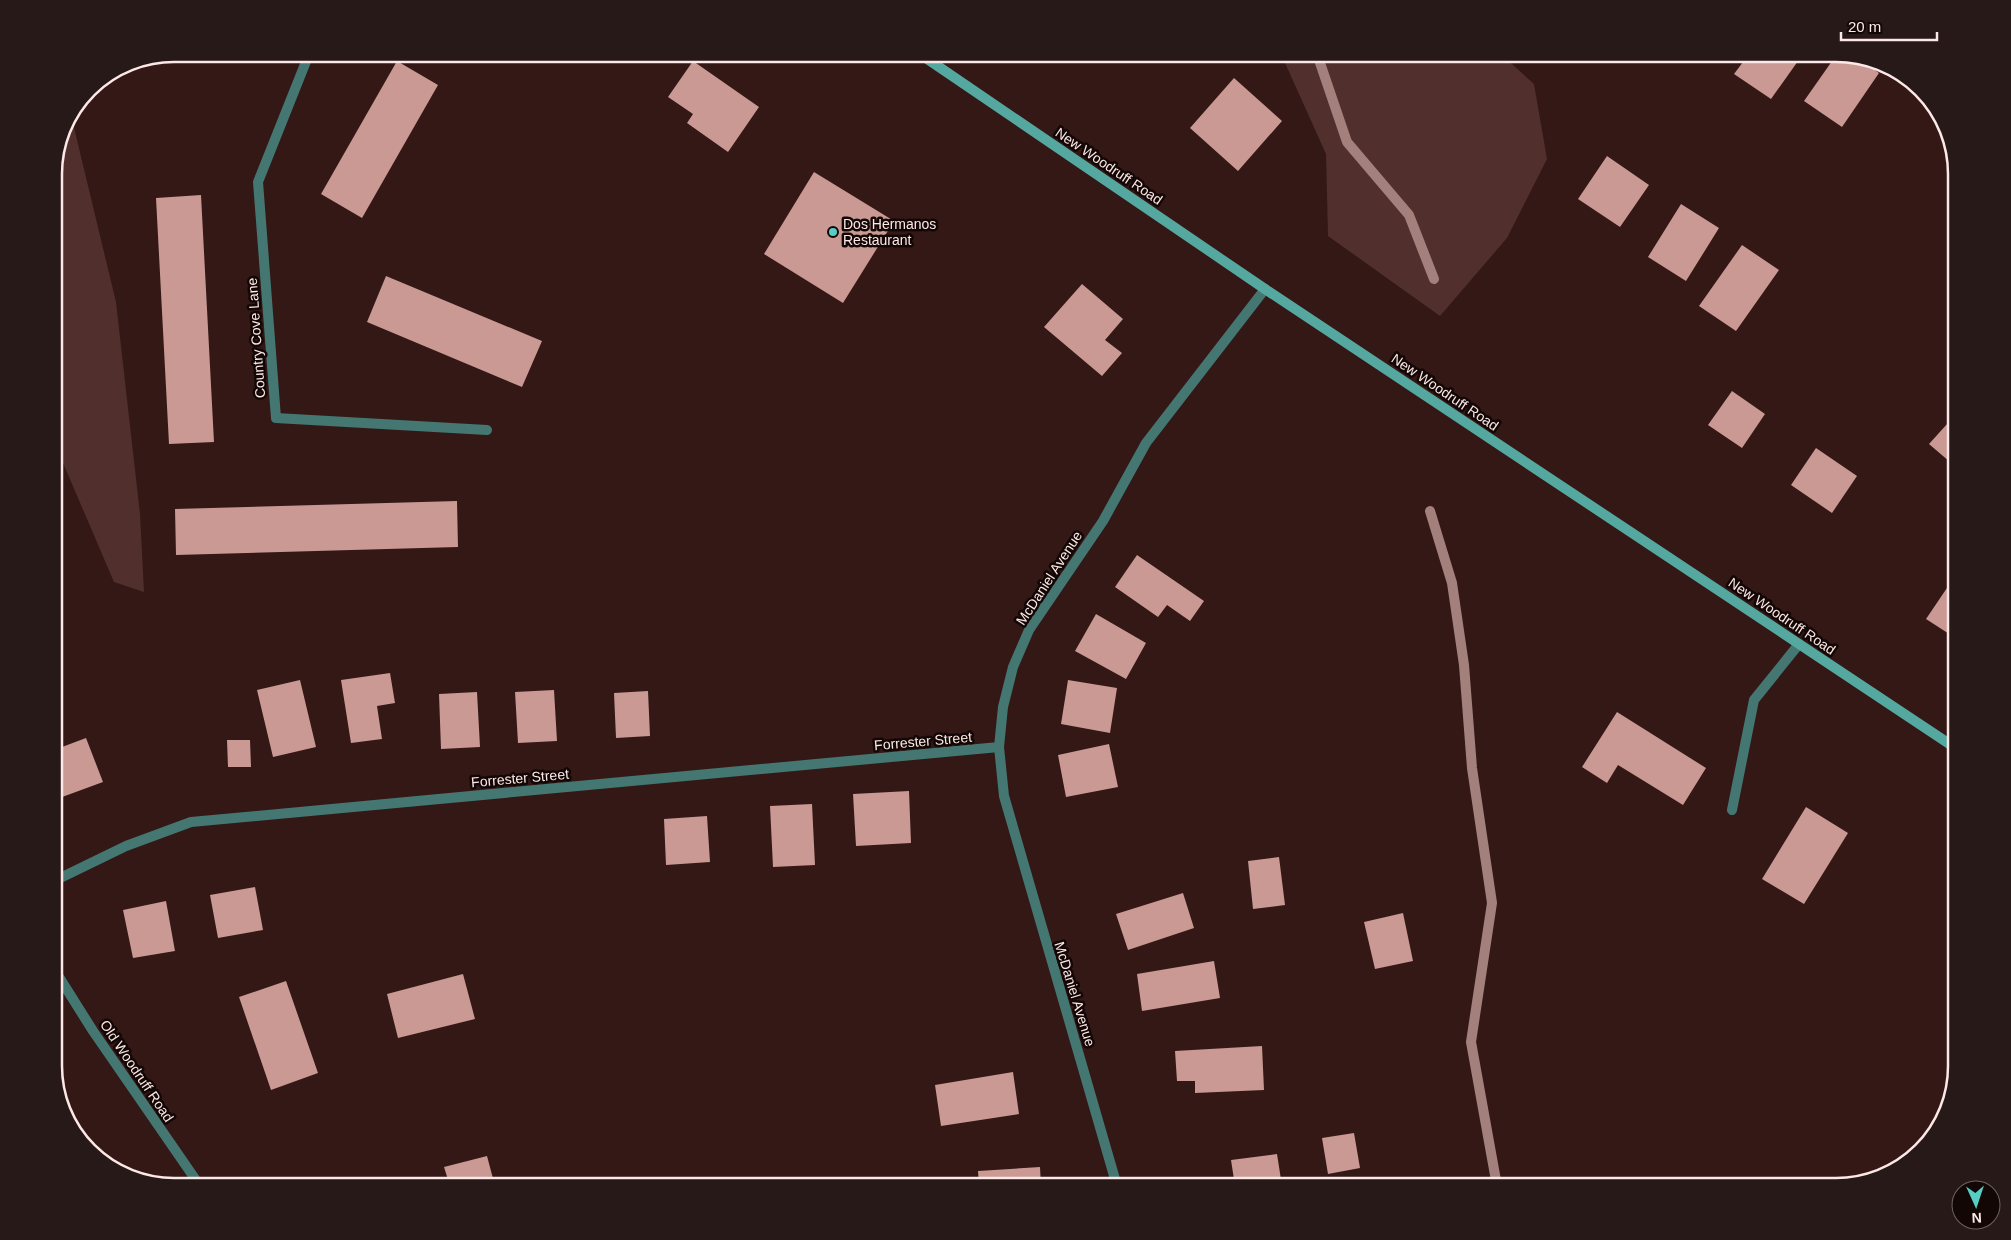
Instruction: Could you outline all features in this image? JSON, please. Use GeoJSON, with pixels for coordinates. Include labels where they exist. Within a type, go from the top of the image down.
{"type":"FeatureCollection","features":[{"type":"Feature","properties":{"kind":"main road","name":"New Woodruff Road"},"geometry":{"type":"LineString","coordinates":[[932,62],[1265,289],[1948,743]]}},
{"type":"Feature","properties":{"kind":"street","name":"Country Cove Lane"},"geometry":{"type":"LineString","coordinates":[[306,62],[258,182],[276,418],[487,430]]}},
{"type":"Feature","properties":{"kind":"street","name":"McDaniel Avenue"},"geometry":{"type":"LineString","coordinates":[[1115,1178],[1016,844],[1004,796],[999,747],[1003,706],[1013,667],[1029,630],[1103,521],[1146,443],[1265,289]]}},
{"type":"Feature","properties":{"kind":"street"},"geometry":{"type":"LineString","coordinates":[[1732,810],[1754,700],[1799,644]]}},
{"type":"Feature","properties":{"kind":"street","name":"Forrester Street"},"geometry":{"type":"LineString","coordinates":[[63,877],[126,846],[191,822],[999,747]]}},
{"type":"Feature","properties":{"kind":"street","name":"Old Woodruff Road"},"geometry":{"type":"LineString","coordinates":[[63,983],[93,1031],[194,1178]]}},
{"type":"Feature","properties":{"kind":"shaded area"},"geometry":{"type":"Polygon","coordinates":[[[1285,62],[1510,62],[1534,84],[1547,159],[1507,238],[1440,316],[1328,236],[1326,154],[1285,62]]]}},
{"type":"Feature","properties":{"kind":"shaded area"},"geometry":{"type":"Polygon","coordinates":[[[74,126],[116,302],[140,514],[144,592],[114,582],[63,463],[63,159],[74,126]]]}},
{"type":"Feature","properties":{"kind":"building"},"geometry":{"type":"Polygon","coordinates":[[[396,62],[438,85],[362,218],[321,194],[396,62]]]}},
{"type":"Feature","properties":{"kind":"building"},"geometry":{"type":"Polygon","coordinates":[[[692,62],[694,62],[759,107],[728,152],[687,123],[693,114],[668,97],[692,62]]]}},
{"type":"Feature","properties":{"kind":"building"},"geometry":{"type":"Polygon","coordinates":[[[1743,62],[1797,62],[1771,99],[1734,74],[1743,62]]]}},
{"type":"Feature","properties":{"kind":"building"},"geometry":{"type":"Polygon","coordinates":[[[1831,62],[1866,66],[1879,73],[1842,127],[1804,101],[1831,62]]]}},
{"type":"Feature","properties":{"kind":"building"},"geometry":{"type":"Polygon","coordinates":[[[1234,78],[1282,121],[1238,171],[1190,128],[1234,78]]]}},
{"type":"Feature","properties":{"kind":"building"},"geometry":{"type":"Polygon","coordinates":[[[1607,156],[1649,185],[1620,227],[1578,199],[1607,156]]]}},
{"type":"Feature","properties":{"kind":"building"},"geometry":{"type":"Polygon","coordinates":[[[814,172],[894,221],[843,303],[764,254],[814,172]]]}},
{"type":"Feature","properties":{"kind":"building"},"geometry":{"type":"Polygon","coordinates":[[[201,195],[214,442],[169,444],[156,198],[201,195]]]}},
{"type":"Feature","properties":{"kind":"building"},"geometry":{"type":"Polygon","coordinates":[[[1681,204],[1719,228],[1686,281],[1648,257],[1681,204]]]}},
{"type":"Feature","properties":{"kind":"building"},"geometry":{"type":"Polygon","coordinates":[[[1742,245],[1779,270],[1736,331],[1699,306],[1742,245]]]}},
{"type":"Feature","properties":{"kind":"building"},"geometry":{"type":"Polygon","coordinates":[[[386,276],[542,341],[522,387],[367,322],[386,276]]]}},
{"type":"Feature","properties":{"kind":"building"},"geometry":{"type":"Polygon","coordinates":[[[1082,284],[1123,319],[1105,340],[1122,353],[1102,376],[1044,327],[1082,284]]]}},
{"type":"Feature","properties":{"kind":"building"},"geometry":{"type":"Polygon","coordinates":[[[1732,391],[1765,414],[1742,448],[1708,425],[1732,391]]]}},
{"type":"Feature","properties":{"kind":"building"},"geometry":{"type":"Polygon","coordinates":[[[1948,423],[1948,460],[1929,444],[1948,423]]]}},
{"type":"Feature","properties":{"kind":"building"},"geometry":{"type":"Polygon","coordinates":[[[1816,448],[1857,476],[1832,513],[1791,485],[1816,448]]]}},
{"type":"Feature","properties":{"kind":"building"},"geometry":{"type":"Polygon","coordinates":[[[457,501],[458,547],[176,555],[175,509],[457,501]]]}},
{"type":"Feature","properties":{"kind":"building"},"geometry":{"type":"Polygon","coordinates":[[[1137,555],[1204,601],[1190,621],[1167,605],[1158,617],[1115,587],[1137,555]]]}},
{"type":"Feature","properties":{"kind":"building"},"geometry":{"type":"Polygon","coordinates":[[[1948,586],[1948,633],[1926,619],[1948,586]]]}},
{"type":"Feature","properties":{"kind":"building"},"geometry":{"type":"Polygon","coordinates":[[[1096,614],[1146,643],[1126,679],[1075,651],[1096,614]]]}},
{"type":"Feature","properties":{"kind":"building"},"geometry":{"type":"Polygon","coordinates":[[[390,673],[395,703],[377,706],[382,739],[351,743],[341,680],[390,673]]]}},
{"type":"Feature","properties":{"kind":"building"},"geometry":{"type":"Polygon","coordinates":[[[300,680],[316,747],[273,757],[257,690],[300,680]]]}},
{"type":"Feature","properties":{"kind":"building"},"geometry":{"type":"Polygon","coordinates":[[[1068,680],[1117,688],[1110,733],[1061,724],[1068,680]]]}},
{"type":"Feature","properties":{"kind":"building"},"geometry":{"type":"Polygon","coordinates":[[[554,690],[557,741],[518,743],[515,692],[554,690]]]}},
{"type":"Feature","properties":{"kind":"building"},"geometry":{"type":"Polygon","coordinates":[[[648,691],[650,736],[616,738],[614,693],[648,691]]]}},
{"type":"Feature","properties":{"kind":"building"},"geometry":{"type":"Polygon","coordinates":[[[477,692],[480,747],[441,749],[439,694],[477,692]]]}},
{"type":"Feature","properties":{"kind":"building"},"geometry":{"type":"Polygon","coordinates":[[[1617,712],[1706,768],[1683,805],[1618,765],[1607,783],[1582,767],[1617,712]]]}},
{"type":"Feature","properties":{"kind":"building"},"geometry":{"type":"Polygon","coordinates":[[[86,738],[103,782],[63,797],[63,747],[86,738]]]}},
{"type":"Feature","properties":{"kind":"building"},"geometry":{"type":"Polygon","coordinates":[[[227,740],[250,740],[251,767],[228,767],[227,740]]]}},
{"type":"Feature","properties":{"kind":"building"},"geometry":{"type":"Polygon","coordinates":[[[1109,744],[1118,787],[1066,797],[1058,755],[1109,744]]]}},
{"type":"Feature","properties":{"kind":"building"},"geometry":{"type":"Polygon","coordinates":[[[909,791],[911,843],[856,846],[853,794],[909,791]]]}},
{"type":"Feature","properties":{"kind":"building"},"geometry":{"type":"Polygon","coordinates":[[[812,804],[815,865],[773,867],[770,806],[812,804]]]}},
{"type":"Feature","properties":{"kind":"building"},"geometry":{"type":"Polygon","coordinates":[[[1806,807],[1848,833],[1804,904],[1762,879],[1806,807]]]}},
{"type":"Feature","properties":{"kind":"building"},"geometry":{"type":"Polygon","coordinates":[[[707,816],[710,862],[666,865],[664,819],[707,816]]]}},
{"type":"Feature","properties":{"kind":"building"},"geometry":{"type":"Polygon","coordinates":[[[1279,857],[1285,905],[1253,909],[1248,861],[1279,857]]]}},
{"type":"Feature","properties":{"kind":"building"},"geometry":{"type":"Polygon","coordinates":[[[255,887],[263,930],[218,938],[210,895],[255,887]]]}},
{"type":"Feature","properties":{"kind":"building"},"geometry":{"type":"Polygon","coordinates":[[[1183,893],[1194,928],[1128,950],[1116,914],[1183,893]]]}},
{"type":"Feature","properties":{"kind":"building"},"geometry":{"type":"Polygon","coordinates":[[[166,901],[175,951],[133,958],[123,910],[166,901]]]}},
{"type":"Feature","properties":{"kind":"building"},"geometry":{"type":"Polygon","coordinates":[[[1403,913],[1413,961],[1375,969],[1364,922],[1403,913]]]}},
{"type":"Feature","properties":{"kind":"building"},"geometry":{"type":"Polygon","coordinates":[[[1214,961],[1220,998],[1142,1011],[1137,974],[1214,961]]]}},
{"type":"Feature","properties":{"kind":"building"},"geometry":{"type":"Polygon","coordinates":[[[463,974],[475,1019],[398,1038],[387,994],[463,974]]]}},
{"type":"Feature","properties":{"kind":"building"},"geometry":{"type":"Polygon","coordinates":[[[286,981],[318,1073],[271,1090],[239,997],[286,981]]]}},
{"type":"Feature","properties":{"kind":"building"},"geometry":{"type":"Polygon","coordinates":[[[1262,1046],[1264,1090],[1195,1093],[1195,1081],[1177,1081],[1175,1051],[1262,1046]]]}},
{"type":"Feature","properties":{"kind":"building"},"geometry":{"type":"Polygon","coordinates":[[[1013,1072],[1019,1114],[941,1126],[935,1085],[1013,1072]]]}},
{"type":"Feature","properties":{"kind":"building"},"geometry":{"type":"Polygon","coordinates":[[[1354,1133],[1360,1168],[1328,1174],[1322,1138],[1354,1133]]]}},
{"type":"Feature","properties":{"kind":"building"},"geometry":{"type":"Polygon","coordinates":[[[1277,1154],[1281,1178],[1234,1178],[1231,1160],[1277,1154]]]}},
{"type":"Feature","properties":{"kind":"building"},"geometry":{"type":"Polygon","coordinates":[[[487,1156],[493,1178],[447,1178],[444,1167],[487,1156]]]}},
{"type":"Feature","properties":{"kind":"building"},"geometry":{"type":"Polygon","coordinates":[[[1040,1167],[1041,1178],[978,1178],[978,1171],[1040,1167]]]}},
{"type":"Feature","properties":{"kind":"waterway"},"geometry":{"type":"LineString","coordinates":[[1320,62],[1347,142],[1409,215],[1434,279]]}},
{"type":"Feature","properties":{"kind":"waterway"},"geometry":{"type":"LineString","coordinates":[[1430,511],[1452,583],[1464,665],[1472,768],[1492,903],[1471,1042],[1496,1178]]}},
{"type":"Feature","properties":{"kind":"place","name":"Dos Hermanos Restaurant"},"geometry":{"type":"Point","coordinates":[833,232]}}]}
